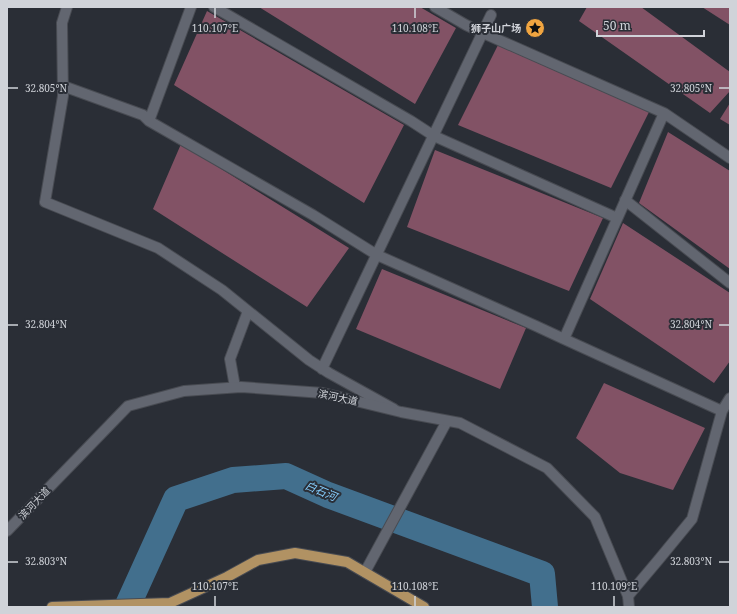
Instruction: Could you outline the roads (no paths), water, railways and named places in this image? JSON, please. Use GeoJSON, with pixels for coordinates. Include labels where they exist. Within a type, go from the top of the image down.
{"type":"FeatureCollection","features":[{"type":"Feature","properties":{"kind":"main road"},"geometry":{"type":"LineString","coordinates":[[52,607],[170,603],[227,577],[258,560],[295,553],[347,562],[424,607]]}},
{"type":"Feature","properties":{"kind":"street"},"geometry":{"type":"LineString","coordinates":[[67,7],[62,23],[63,96],[45,202],[158,248],[222,290],[322,369],[401,412]]}},
{"type":"Feature","properties":{"kind":"street"},"geometry":{"type":"LineString","coordinates":[[149,121],[191,7]]}},
{"type":"Feature","properties":{"kind":"street"},"geometry":{"type":"LineString","coordinates":[[214,7],[411,121],[434,136],[617,218]]}},
{"type":"Feature","properties":{"kind":"street"},"geometry":{"type":"LineString","coordinates":[[435,7],[483,33],[664,113],[730,158]]}},
{"type":"Feature","properties":{"kind":"street"},"geometry":{"type":"LineString","coordinates":[[322,369],[491,15]]}},
{"type":"Feature","properties":{"kind":"street"},"geometry":{"type":"LineString","coordinates":[[63,86],[143,115],[149,121],[313,215],[377,255],[722,411]]}},
{"type":"Feature","properties":{"kind":"street"},"geometry":{"type":"LineString","coordinates":[[564,339],[664,113]]}},
{"type":"Feature","properties":{"kind":"street"},"geometry":{"type":"LineString","coordinates":[[625,200],[730,283]]}},
{"type":"Feature","properties":{"kind":"street"},"geometry":{"type":"LineString","coordinates":[[235,387],[230,359],[248,311]]}},
{"type":"Feature","properties":{"kind":"street","name":"滨河大道"},"geometry":{"type":"LineString","coordinates":[[7,531],[128,406],[184,391],[235,387],[324,393],[401,412],[460,423],[547,468],[595,517],[628,596],[629,607]]}},
{"type":"Feature","properties":{"kind":"street"},"geometry":{"type":"LineString","coordinates":[[628,596],[692,519],[722,411],[730,398]]}},
{"type":"Feature","properties":{"kind":"street"},"geometry":{"type":"LineString","coordinates":[[365,572],[447,421]]}},
{"type":"Feature","properties":{"kind":"waterway","name":"白石河"},"geometry":{"type":"LineString","coordinates":[[127,607],[176,499],[233,480],[286,476],[328,495],[542,574],[545,607]]}},
{"type":"Feature","properties":{"kind":"place","name":"狮子山广场"},"geometry":{"type":"Point","coordinates":[535,28]}}]}
